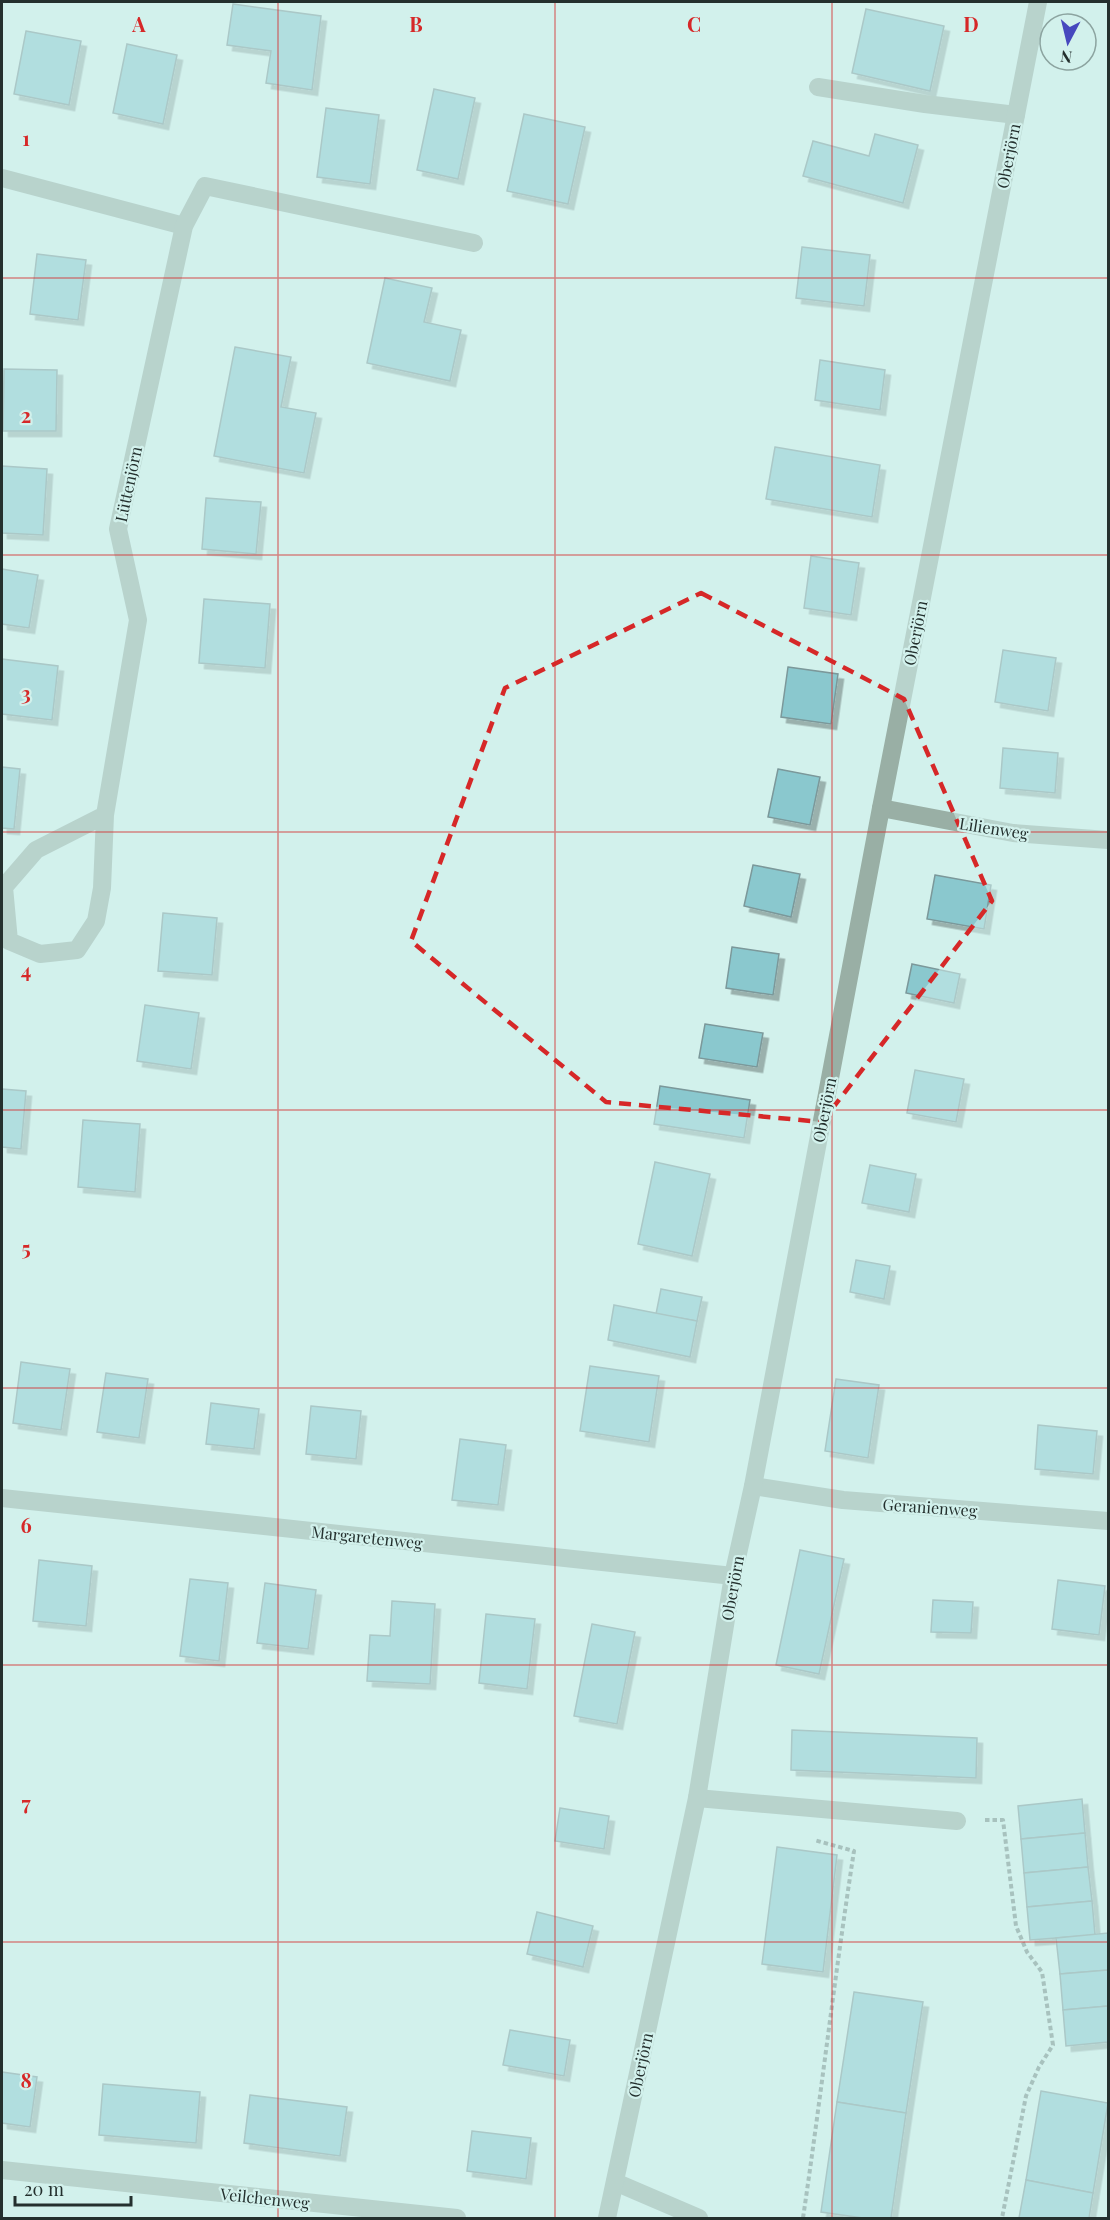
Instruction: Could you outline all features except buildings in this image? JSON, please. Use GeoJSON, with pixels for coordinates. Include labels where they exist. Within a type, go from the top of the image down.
{"type":"FeatureCollection","features":[{"type":"Feature","properties":{"kind":"street","name":"Oberjörn"},"geometry":{"type":"LineString","coordinates":[[607,2218],[697,1798],[733,1575],[753,1486],[881,808],[1038,2]]}},
{"type":"Feature","properties":{"kind":"street"},"geometry":{"type":"LineString","coordinates":[[818,87],[1016,115]]}},
{"type":"Feature","properties":{"kind":"street"},"geometry":{"type":"LineString","coordinates":[[2,178],[184,226]]}},
{"type":"Feature","properties":{"kind":"street","name":"Lüttenjörn"},"geometry":{"type":"LineString","coordinates":[[105,815],[36,850],[4,887],[5,945],[40,954],[77,951],[96,921],[102,888],[105,815],[138,620],[118,529],[184,226],[205,186],[474,243]]}},
{"type":"Feature","properties":{"kind":"street","name":"Lilienweg"},"geometry":{"type":"LineString","coordinates":[[881,808],[1014,833],[1108,840]]}},
{"type":"Feature","properties":{"kind":"street","name":"Geranienweg"},"geometry":{"type":"LineString","coordinates":[[753,1486],[843,1500],[1108,1521]]}},
{"type":"Feature","properties":{"kind":"street","name":"Margaretenweg"},"geometry":{"type":"LineString","coordinates":[[2,1497],[733,1575]]}},
{"type":"Feature","properties":{"kind":"street"},"geometry":{"type":"LineString","coordinates":[[697,1798],[957,1821]]}},
{"type":"Feature","properties":{"kind":"street","name":"Veilchenweg"},"geometry":{"type":"LineString","coordinates":[[2,2170],[457,2218]]}},
{"type":"Feature","properties":{"kind":"street"},"geometry":{"type":"LineString","coordinates":[[615,2182],[699,2218]]}},
{"type":"Feature","properties":{"kind":"path"},"geometry":{"type":"LineString","coordinates":[[957,1821],[1003,1820],[1017,1926],[1027,1952],[1042,1972],[1053,2045],[1039,2067],[1026,2096],[1002,2218]]}},
{"type":"Feature","properties":{"kind":"path"},"geometry":{"type":"LineString","coordinates":[[803,2218],[854,1851],[812,1839]]}},
{"type":"Feature","properties":{"kind":"highlighted area"},"geometry":{"type":"Polygon","coordinates":[[[701,593],[904,699],[992,901],[822,1122],[606,1102],[411,941],[505,688],[701,593]]]}}]}
